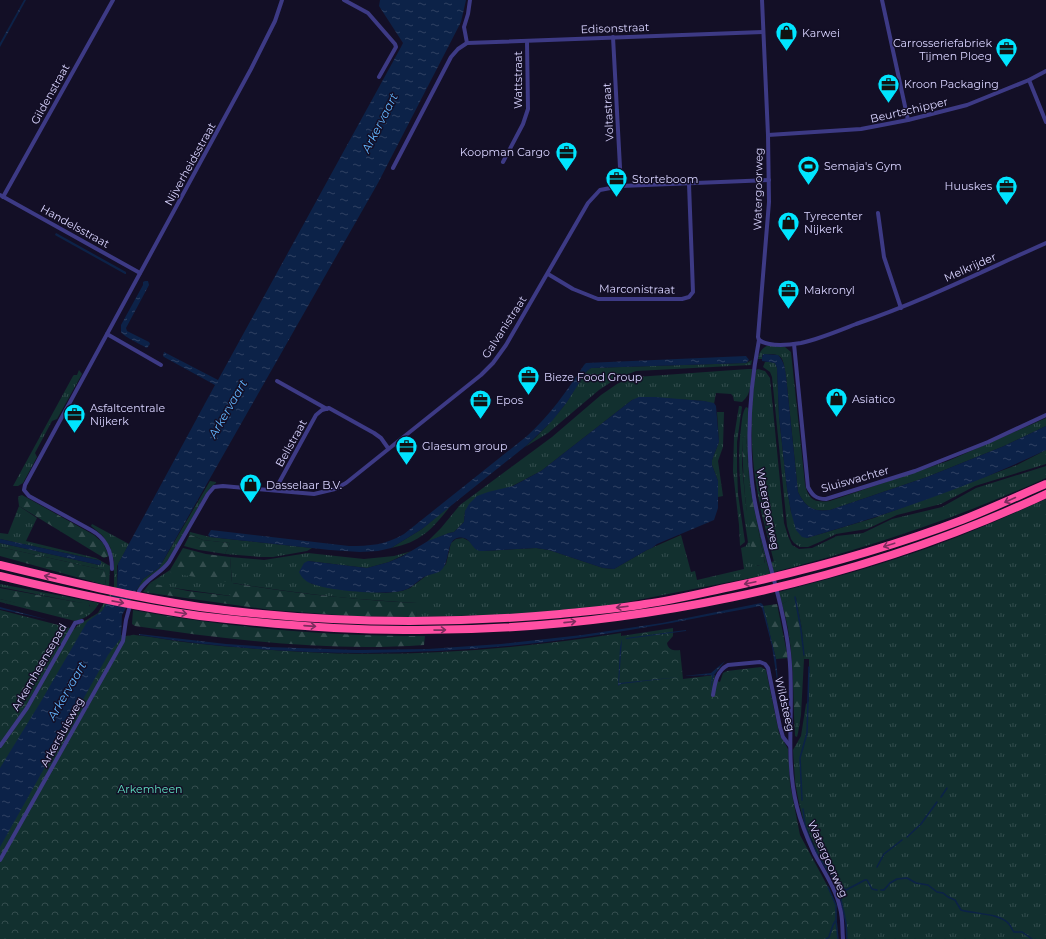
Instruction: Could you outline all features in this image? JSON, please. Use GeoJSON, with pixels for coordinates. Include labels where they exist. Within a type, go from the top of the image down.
{"type":"FeatureCollection","features":[{"type":"Feature","properties":{"kind":"highway"},"geometry":{"type":"LineString","coordinates":[[0,565],[98,589],[201,607],[264,614],[402,621],[469,621],[498,619],[588,611],[644,604],[788,574],[863,553],[960,520],[1046,484]]}},
{"type":"Feature","properties":{"kind":"highway"},"geometry":{"type":"LineString","coordinates":[[0,576],[93,597],[143,606],[197,615],[258,622],[389,630],[467,629],[530,626],[591,620],[685,606],[739,596],[788,584],[849,568],[934,540],[1001,515],[1046,494]]}},
{"type":"Feature","properties":{"kind":"street","name":"Gildenstraat"},"geometry":{"type":"LineString","coordinates":[[1,196],[113,0]]}},
{"type":"Feature","properties":{"kind":"street","name":"Nijverheidsstraat"},"geometry":{"type":"LineString","coordinates":[[112,569],[111,554],[105,542],[98,535],[29,496],[24,489],[25,484],[251,69],[275,21],[282,0]]}},
{"type":"Feature","properties":{"kind":"street"},"geometry":{"type":"LineString","coordinates":[[344,0],[368,13],[395,44],[396,47],[379,77]]}},
{"type":"Feature","properties":{"kind":"street"},"geometry":{"type":"LineString","coordinates":[[393,168],[451,57],[458,49],[467,43],[464,27],[470,0]]}},
{"type":"Feature","properties":{"kind":"street","name":"Watergoorweg"},"geometry":{"type":"LineString","coordinates":[[762,0],[768,135],[769,202],[758,337],[759,340],[750,404],[750,452],[754,496],[784,620],[791,668],[791,747],[796,805],[806,834],[832,886],[840,907],[842,939]]}},
{"type":"Feature","properties":{"kind":"street"},"geometry":{"type":"LineString","coordinates":[[883,0],[908,120]]}},
{"type":"Feature","properties":{"kind":"street","name":"Edisonstraat"},"geometry":{"type":"LineString","coordinates":[[467,43],[763,32]]}},
{"type":"Feature","properties":{"kind":"street","name":"Voltastraat"},"geometry":{"type":"LineString","coordinates":[[613,37],[621,186]]}},
{"type":"Feature","properties":{"kind":"street","name":"Wattstraat"},"geometry":{"type":"LineString","coordinates":[[503,162],[523,124],[528,109],[527,41]]}},
{"type":"Feature","properties":{"kind":"street","name":"Beurtschipper"},"geometry":{"type":"LineString","coordinates":[[768,135],[861,129],[908,120],[967,105],[1029,80],[1046,71]]}},
{"type":"Feature","properties":{"kind":"street"},"geometry":{"type":"LineString","coordinates":[[1029,80],[1046,122]]}},
{"type":"Feature","properties":{"kind":"street","name":"Galvanistraat"},"geometry":{"type":"LineString","coordinates":[[139,592],[147,581],[162,570],[169,562],[208,494],[214,487],[223,486],[314,494],[335,489],[346,483],[481,375],[493,363],[506,345],[593,196],[600,190],[621,186],[769,180]]}},
{"type":"Feature","properties":{"kind":"street","name":"Marconistraat"},"geometry":{"type":"LineString","coordinates":[[548,274],[573,289],[598,299],[682,299],[689,297],[693,292],[689,184]]}},
{"type":"Feature","properties":{"kind":"street","name":"Handelsstraat"},"geometry":{"type":"LineString","coordinates":[[1,196],[140,273]]}},
{"type":"Feature","properties":{"kind":"street"},"geometry":{"type":"LineString","coordinates":[[878,213],[884,258],[902,308]]}},
{"type":"Feature","properties":{"kind":"street","name":"Melkrijder"},"geometry":{"type":"LineString","coordinates":[[759,340],[770,344],[794,344],[822,336],[902,308],[1046,243]]}},
{"type":"Feature","properties":{"kind":"street"},"geometry":{"type":"LineString","coordinates":[[107,334],[162,364]]}},
{"type":"Feature","properties":{"kind":"street","name":"Sluiswachter"},"geometry":{"type":"LineString","coordinates":[[794,344],[808,487],[812,495],[818,498],[826,499],[915,471],[988,442],[1046,415]]}},
{"type":"Feature","properties":{"kind":"street"},"geometry":{"type":"LineString","coordinates":[[277,381],[374,433],[381,438],[388,448]]}},
{"type":"Feature","properties":{"kind":"street","name":"Bellstraat"},"geometry":{"type":"LineString","coordinates":[[275,490],[316,415],[322,410],[327,409]]}},
{"type":"Feature","properties":{"kind":"street","name":"Arkersluisweg"},"geometry":{"type":"LineString","coordinates":[[0,860],[123,641],[129,609]]}},
{"type":"Feature","properties":{"kind":"street","name":"Arkemheensepad"},"geometry":{"type":"LineString","coordinates":[[0,746],[27,708],[75,623],[82,621]]}},
{"type":"Feature","properties":{"kind":"street","name":"Wildsteeg"},"geometry":{"type":"LineString","coordinates":[[713,695],[717,678],[724,667],[728,665],[760,662],[765,664],[768,668],[783,737],[791,747]]}},
{"type":"Feature","properties":{"kind":"green space"},"geometry":{"type":"Polygon","coordinates":[[[769,345],[785,347],[791,352],[805,484],[808,494],[816,501],[830,501],[948,461],[1046,418],[1046,426],[1004,446],[927,477],[830,510],[811,508],[804,502],[798,492],[783,360],[778,355],[774,354],[762,355],[762,359],[758,359],[761,350],[769,345]]]}},
{"type":"Feature","properties":{"kind":"green space"},"geometry":{"type":"Polygon","coordinates":[[[752,360],[751,365],[636,371],[614,380],[599,390],[548,433],[525,447],[557,415],[569,399],[584,374],[591,368],[746,363],[752,360]]]}},
{"type":"Feature","properties":{"kind":"green space"},"geometry":{"type":"Polygon","coordinates":[[[765,362],[775,363],[777,368],[779,417],[791,512],[807,538],[874,518],[1017,465],[1046,450],[1046,464],[975,486],[941,504],[897,515],[867,529],[836,534],[808,547],[800,547],[791,539],[787,526],[772,377],[770,372],[763,367],[765,362]]]}},
{"type":"Feature","properties":{"kind":"green space"},"geometry":{"type":"Polygon","coordinates":[[[752,369],[748,395],[742,402],[734,401],[731,394],[716,393],[714,404],[704,401],[644,397],[632,400],[541,471],[465,511],[464,522],[454,532],[427,542],[460,505],[552,437],[601,395],[617,384],[636,377],[752,369]]]}},
{"type":"Feature","properties":{"kind":"green space"},"geometry":{"type":"Polygon","coordinates":[[[758,369],[765,371],[770,378],[784,523],[792,545],[799,549],[812,548],[837,536],[863,533],[892,519],[942,507],[976,488],[1046,466],[1046,478],[1013,493],[912,531],[843,553],[774,572],[771,562],[779,560],[768,514],[762,515],[753,460],[751,425],[756,370],[758,369]]]}},
{"type":"Feature","properties":{"kind":"green space"},"geometry":{"type":"Polygon","coordinates":[[[79,370],[82,374],[57,419],[52,421],[35,453],[37,457],[23,483],[18,486],[13,486],[73,376],[77,375],[79,370]]]}},
{"type":"Feature","properties":{"kind":"green space"},"geometry":{"type":"Polygon","coordinates":[[[739,406],[742,407],[737,442],[738,494],[745,542],[740,546],[733,471],[734,437],[739,406]]]}},
{"type":"Feature","properties":{"kind":"green space"},"geometry":{"type":"Polygon","coordinates":[[[746,407],[748,408],[749,450],[756,513],[770,574],[612,605],[524,614],[416,617],[417,603],[325,596],[233,583],[231,596],[159,586],[150,583],[170,570],[171,572],[232,582],[230,557],[264,560],[308,553],[364,559],[394,556],[412,551],[389,562],[367,568],[308,561],[302,576],[312,584],[346,590],[386,593],[402,591],[410,588],[426,576],[439,571],[446,564],[451,543],[456,539],[463,538],[469,541],[476,549],[483,551],[536,548],[549,550],[603,568],[614,569],[647,550],[681,535],[691,572],[695,571],[697,580],[744,569],[741,548],[746,546],[748,542],[739,471],[739,456],[742,417],[746,407]],[[746,436],[742,438],[742,465],[746,506],[757,566],[765,563],[749,482],[746,436]]]}},
{"type":"Feature","properties":{"kind":"green space"},"geometry":{"type":"Polygon","coordinates":[[[717,412],[724,412],[723,447],[718,461],[723,496],[718,497],[718,481],[712,465],[712,460],[719,442],[717,412]]]}},
{"type":"Feature","properties":{"kind":"green space"},"geometry":{"type":"Polygon","coordinates":[[[746,436],[749,482],[765,564],[756,566],[747,518],[744,486],[742,438],[746,436]]]}},
{"type":"Feature","properties":{"kind":"green space"},"geometry":{"type":"Polygon","coordinates":[[[210,481],[216,483],[204,497],[170,557],[162,568],[150,576],[136,591],[143,579],[159,568],[210,481]]]}},
{"type":"Feature","properties":{"kind":"green space"},"geometry":{"type":"Polygon","coordinates":[[[22,495],[94,535],[103,543],[109,556],[104,558],[19,506],[18,498],[22,495]]]}},
{"type":"Feature","properties":{"kind":"green space"},"geometry":{"type":"Polygon","coordinates":[[[1046,499],[1046,939],[847,939],[846,923],[841,900],[846,890],[827,870],[821,860],[803,819],[798,798],[795,782],[793,750],[801,736],[806,704],[809,701],[809,659],[804,659],[802,629],[796,597],[782,604],[779,592],[912,554],[946,542],[1046,499]]]}},
{"type":"Feature","properties":{"kind":"green space"},"geometry":{"type":"Polygon","coordinates":[[[452,504],[433,527],[426,533],[411,542],[391,548],[422,529],[452,504]]]}},
{"type":"Feature","properties":{"kind":"green space"},"geometry":{"type":"Polygon","coordinates":[[[19,506],[37,518],[26,541],[96,558],[110,566],[109,586],[105,585],[106,581],[104,570],[0,547],[0,543],[99,565],[101,564],[98,560],[0,539],[0,533],[8,534],[19,506]]]}},
{"type":"Feature","properties":{"kind":"green space"},"geometry":{"type":"Polygon","coordinates":[[[768,514],[779,548],[780,561],[774,562],[762,515],[768,514]]]}},
{"type":"Feature","properties":{"kind":"green space"},"geometry":{"type":"Polygon","coordinates":[[[92,524],[129,544],[117,566],[117,587],[107,605],[40,703],[72,631],[78,625],[98,613],[114,586],[114,561],[110,547],[102,535],[91,526],[92,524]]]}},
{"type":"Feature","properties":{"kind":"green space"},"geometry":{"type":"Polygon","coordinates":[[[190,532],[210,537],[312,548],[307,551],[273,557],[225,554],[230,543],[203,540],[191,535],[189,536],[190,532]]]}},
{"type":"Feature","properties":{"kind":"green space"},"geometry":{"type":"Polygon","coordinates":[[[191,535],[203,540],[230,543],[225,554],[199,550],[184,546],[191,535]]]}},
{"type":"Feature","properties":{"kind":"green space"},"geometry":{"type":"Polygon","coordinates":[[[0,547],[104,570],[106,578],[105,585],[0,556],[0,547]]]}},
{"type":"Feature","properties":{"kind":"green space"},"geometry":{"type":"Polygon","coordinates":[[[183,548],[206,554],[230,557],[232,583],[171,573],[170,570],[183,548]]]}},
{"type":"Feature","properties":{"kind":"green space"},"geometry":{"type":"Polygon","coordinates":[[[150,583],[188,591],[230,596],[232,583],[325,596],[418,603],[416,617],[352,616],[271,610],[143,592],[150,583]]]}},
{"type":"Feature","properties":{"kind":"green space"},"geometry":{"type":"Polygon","coordinates":[[[0,584],[99,603],[95,610],[89,615],[75,621],[0,602],[0,599],[68,615],[79,615],[90,606],[90,604],[0,587],[0,584]]]}},
{"type":"Feature","properties":{"kind":"green space"},"geometry":{"type":"Polygon","coordinates":[[[0,588],[90,604],[88,610],[80,615],[41,610],[0,599],[0,588]]]}},
{"type":"Feature","properties":{"kind":"green space"},"geometry":{"type":"Polygon","coordinates":[[[796,596],[802,629],[804,659],[801,715],[794,715],[793,673],[790,645],[786,618],[782,604],[796,596]]]}},
{"type":"Feature","properties":{"kind":"green space"},"geometry":{"type":"Polygon","coordinates":[[[777,604],[788,658],[776,659],[763,606],[777,604]]]}},
{"type":"Feature","properties":{"kind":"green space","name":"Arkemheen"},"geometry":{"type":"Polygon","coordinates":[[[0,610],[74,629],[126,636],[134,635],[248,648],[344,654],[423,653],[503,648],[621,633],[621,636],[673,628],[673,636],[667,643],[672,650],[680,650],[683,679],[715,675],[714,680],[720,682],[723,673],[727,671],[761,667],[766,670],[779,733],[788,749],[790,784],[800,835],[836,905],[838,939],[0,939],[0,610]]]}},
{"type":"Feature","properties":{"kind":"green space"},"geometry":{"type":"Polygon","coordinates":[[[133,610],[205,622],[278,630],[388,636],[425,636],[424,645],[388,647],[316,646],[243,640],[135,626],[132,624],[133,610]]]}},
{"type":"Feature","properties":{"kind":"green space"},"geometry":{"type":"Polygon","coordinates":[[[794,715],[801,715],[797,737],[795,736],[794,715]]]}},
{"type":"Feature","properties":{"kind":"water"},"geometry":{"type":"Polygon","coordinates":[[[24,0],[26,0],[0,47],[0,43],[24,0]]]}},
{"type":"Feature","properties":{"kind":"water","name":"Arkervaart"},"geometry":{"type":"Polygon","coordinates":[[[380,0],[466,0],[461,22],[378,183],[159,568],[143,579],[122,615],[121,638],[108,655],[0,847],[0,768],[87,622],[102,611],[117,587],[118,564],[215,385],[164,357],[164,352],[218,380],[403,43],[379,6],[380,0]]]}},
{"type":"Feature","properties":{"kind":"water"},"geometry":{"type":"Polygon","coordinates":[[[56,233],[126,272],[126,274],[55,235],[56,233]]]}},
{"type":"Feature","properties":{"kind":"water"},"geometry":{"type":"Polygon","coordinates":[[[148,281],[149,285],[126,328],[127,331],[149,342],[150,344],[147,348],[121,332],[121,325],[143,285],[143,282],[148,281]]]}},
{"type":"Feature","properties":{"kind":"water"},"geometry":{"type":"Polygon","coordinates":[[[763,354],[778,355],[784,365],[798,492],[804,502],[811,508],[830,510],[927,477],[1004,446],[1046,426],[1046,450],[988,476],[928,499],[838,529],[807,538],[802,537],[796,530],[787,489],[779,417],[777,368],[775,363],[762,361],[763,354]]]}},
{"type":"Feature","properties":{"kind":"water"},"geometry":{"type":"Polygon","coordinates":[[[746,356],[749,360],[746,363],[591,368],[586,372],[567,402],[552,421],[527,445],[422,529],[391,548],[378,551],[360,552],[330,550],[210,537],[208,535],[211,530],[349,546],[384,543],[404,534],[527,436],[551,411],[586,363],[746,356]]]}},
{"type":"Feature","properties":{"kind":"water"},"geometry":{"type":"Polygon","coordinates":[[[639,397],[704,401],[714,403],[716,406],[719,442],[712,460],[712,465],[718,481],[718,508],[714,520],[657,544],[614,569],[603,568],[549,550],[536,548],[479,551],[467,539],[461,537],[453,540],[443,569],[439,572],[424,577],[411,587],[401,591],[382,593],[331,589],[308,582],[299,572],[304,563],[308,561],[367,568],[389,562],[403,556],[428,541],[454,532],[464,522],[465,511],[469,504],[477,496],[513,486],[541,471],[632,400],[639,397]]]}},
{"type":"Feature","properties":{"kind":"water"},"geometry":{"type":"Polygon","coordinates":[[[0,539],[98,560],[101,561],[101,564],[99,565],[0,543],[0,539]]]}},
{"type":"Feature","properties":{"kind":"water"},"geometry":{"type":"Polygon","coordinates":[[[761,603],[763,605],[776,659],[779,694],[772,646],[762,608],[760,606],[650,627],[584,637],[529,644],[417,652],[306,652],[194,643],[139,635],[269,647],[356,650],[428,649],[501,644],[582,635],[662,623],[761,603]]]}},
{"type":"Feature","properties":{"kind":"water"},"geometry":{"type":"Polygon","coordinates":[[[0,607],[49,620],[0,609],[0,607]]]}},
{"type":"Feature","properties":{"kind":"water"},"geometry":{"type":"Polygon","coordinates":[[[686,631],[626,639],[626,638],[686,631]]]}},
{"type":"Feature","properties":{"kind":"water"},"geometry":{"type":"Polygon","coordinates":[[[622,639],[619,683],[679,677],[621,684],[618,686],[620,647],[622,639]]]}},
{"type":"Feature","properties":{"kind":"water"},"geometry":{"type":"Polygon","coordinates":[[[725,661],[714,675],[710,692],[711,675],[684,676],[711,673],[725,661]]]}},
{"type":"Feature","properties":{"kind":"waterway"},"geometry":{"type":"LineString","coordinates":[[795,597],[804,655]]}},
{"type":"Feature","properties":{"kind":"waterway"},"geometry":{"type":"LineString","coordinates":[[802,800],[800,758],[807,733],[809,667]]}},
{"type":"Feature","properties":{"kind":"waterway"},"geometry":{"type":"LineString","coordinates":[[941,797],[947,788]]}},
{"type":"Feature","properties":{"kind":"waterway"},"geometry":{"type":"LineString","coordinates":[[907,837],[921,824],[937,802]]}},
{"type":"Feature","properties":{"kind":"waterway"},"geometry":{"type":"LineString","coordinates":[[803,809],[806,828],[817,853],[828,871],[846,890],[845,891]]}},
{"type":"Feature","properties":{"kind":"waterway"},"geometry":{"type":"LineString","coordinates":[[877,867],[884,854],[902,840]]}},
{"type":"Feature","properties":{"kind":"waterway"},"geometry":{"type":"LineString","coordinates":[[881,890],[884,890],[890,883],[897,879],[907,878],[916,883],[928,885],[937,892],[943,893],[955,900],[961,910],[986,914],[1005,920],[1014,932],[1022,932],[1032,939]]}},
{"type":"Feature","properties":{"kind":"waterway"},"geometry":{"type":"LineString","coordinates":[[846,890],[865,880],[867,880],[872,889],[877,890]]}},
{"type":"Feature","properties":{"kind":"waterway"},"geometry":{"type":"LineString","coordinates":[[826,939],[829,937],[836,920],[836,905],[828,887]]}},
{"type":"Feature","properties":{"kind":"waterway"},"geometry":{"type":"LineString","coordinates":[[842,895],[841,900],[846,923],[847,939]]}},
{"type":"Feature","properties":{"kind":"waterway"},"geometry":{"type":"LineString","coordinates":[[836,920],[838,939]]}},
{"type":"Feature","properties":{"kind":"place","name":"Karwei"},"geometry":{"type":"Point","coordinates":[786,52]}},
{"type":"Feature","properties":{"kind":"place","name":"Carrosseriefabriek Tijmen Ploeg"},"geometry":{"type":"Point","coordinates":[1007,68]}},
{"type":"Feature","properties":{"kind":"place","name":"Kroon Packaging"},"geometry":{"type":"Point","coordinates":[889,104]}},
{"type":"Feature","properties":{"kind":"place","name":"Koopman Cargo"},"geometry":{"type":"Point","coordinates":[566,172]}},
{"type":"Feature","properties":{"kind":"place","name":"Semaja's Gym"},"geometry":{"type":"Point","coordinates":[808,186]}},
{"type":"Feature","properties":{"kind":"place","name":"Storteboom"},"geometry":{"type":"Point","coordinates":[617,198]}},
{"type":"Feature","properties":{"kind":"place","name":"Huuskes"},"geometry":{"type":"Point","coordinates":[1007,206]}},
{"type":"Feature","properties":{"kind":"place","name":"Tyrecenter Nijkerk"},"geometry":{"type":"Point","coordinates":[788,242]}},
{"type":"Feature","properties":{"kind":"place","name":"Makronyl"},"geometry":{"type":"Point","coordinates":[789,310]}},
{"type":"Feature","properties":{"kind":"place","name":"Bieze Food Group"},"geometry":{"type":"Point","coordinates":[529,396]}},
{"type":"Feature","properties":{"kind":"place","name":"Asiatico"},"geometry":{"type":"Point","coordinates":[837,418]}},
{"type":"Feature","properties":{"kind":"place","name":"Epos"},"geometry":{"type":"Point","coordinates":[480,420]}},
{"type":"Feature","properties":{"kind":"place","name":"Asfaltcentrale Nijkerk"},"geometry":{"type":"Point","coordinates":[74,434]}},
{"type":"Feature","properties":{"kind":"place","name":"Glaesum group"},"geometry":{"type":"Point","coordinates":[407,466]}},
{"type":"Feature","properties":{"kind":"place","name":"Dasselaar B.V."},"geometry":{"type":"Point","coordinates":[251,504]}}]}
